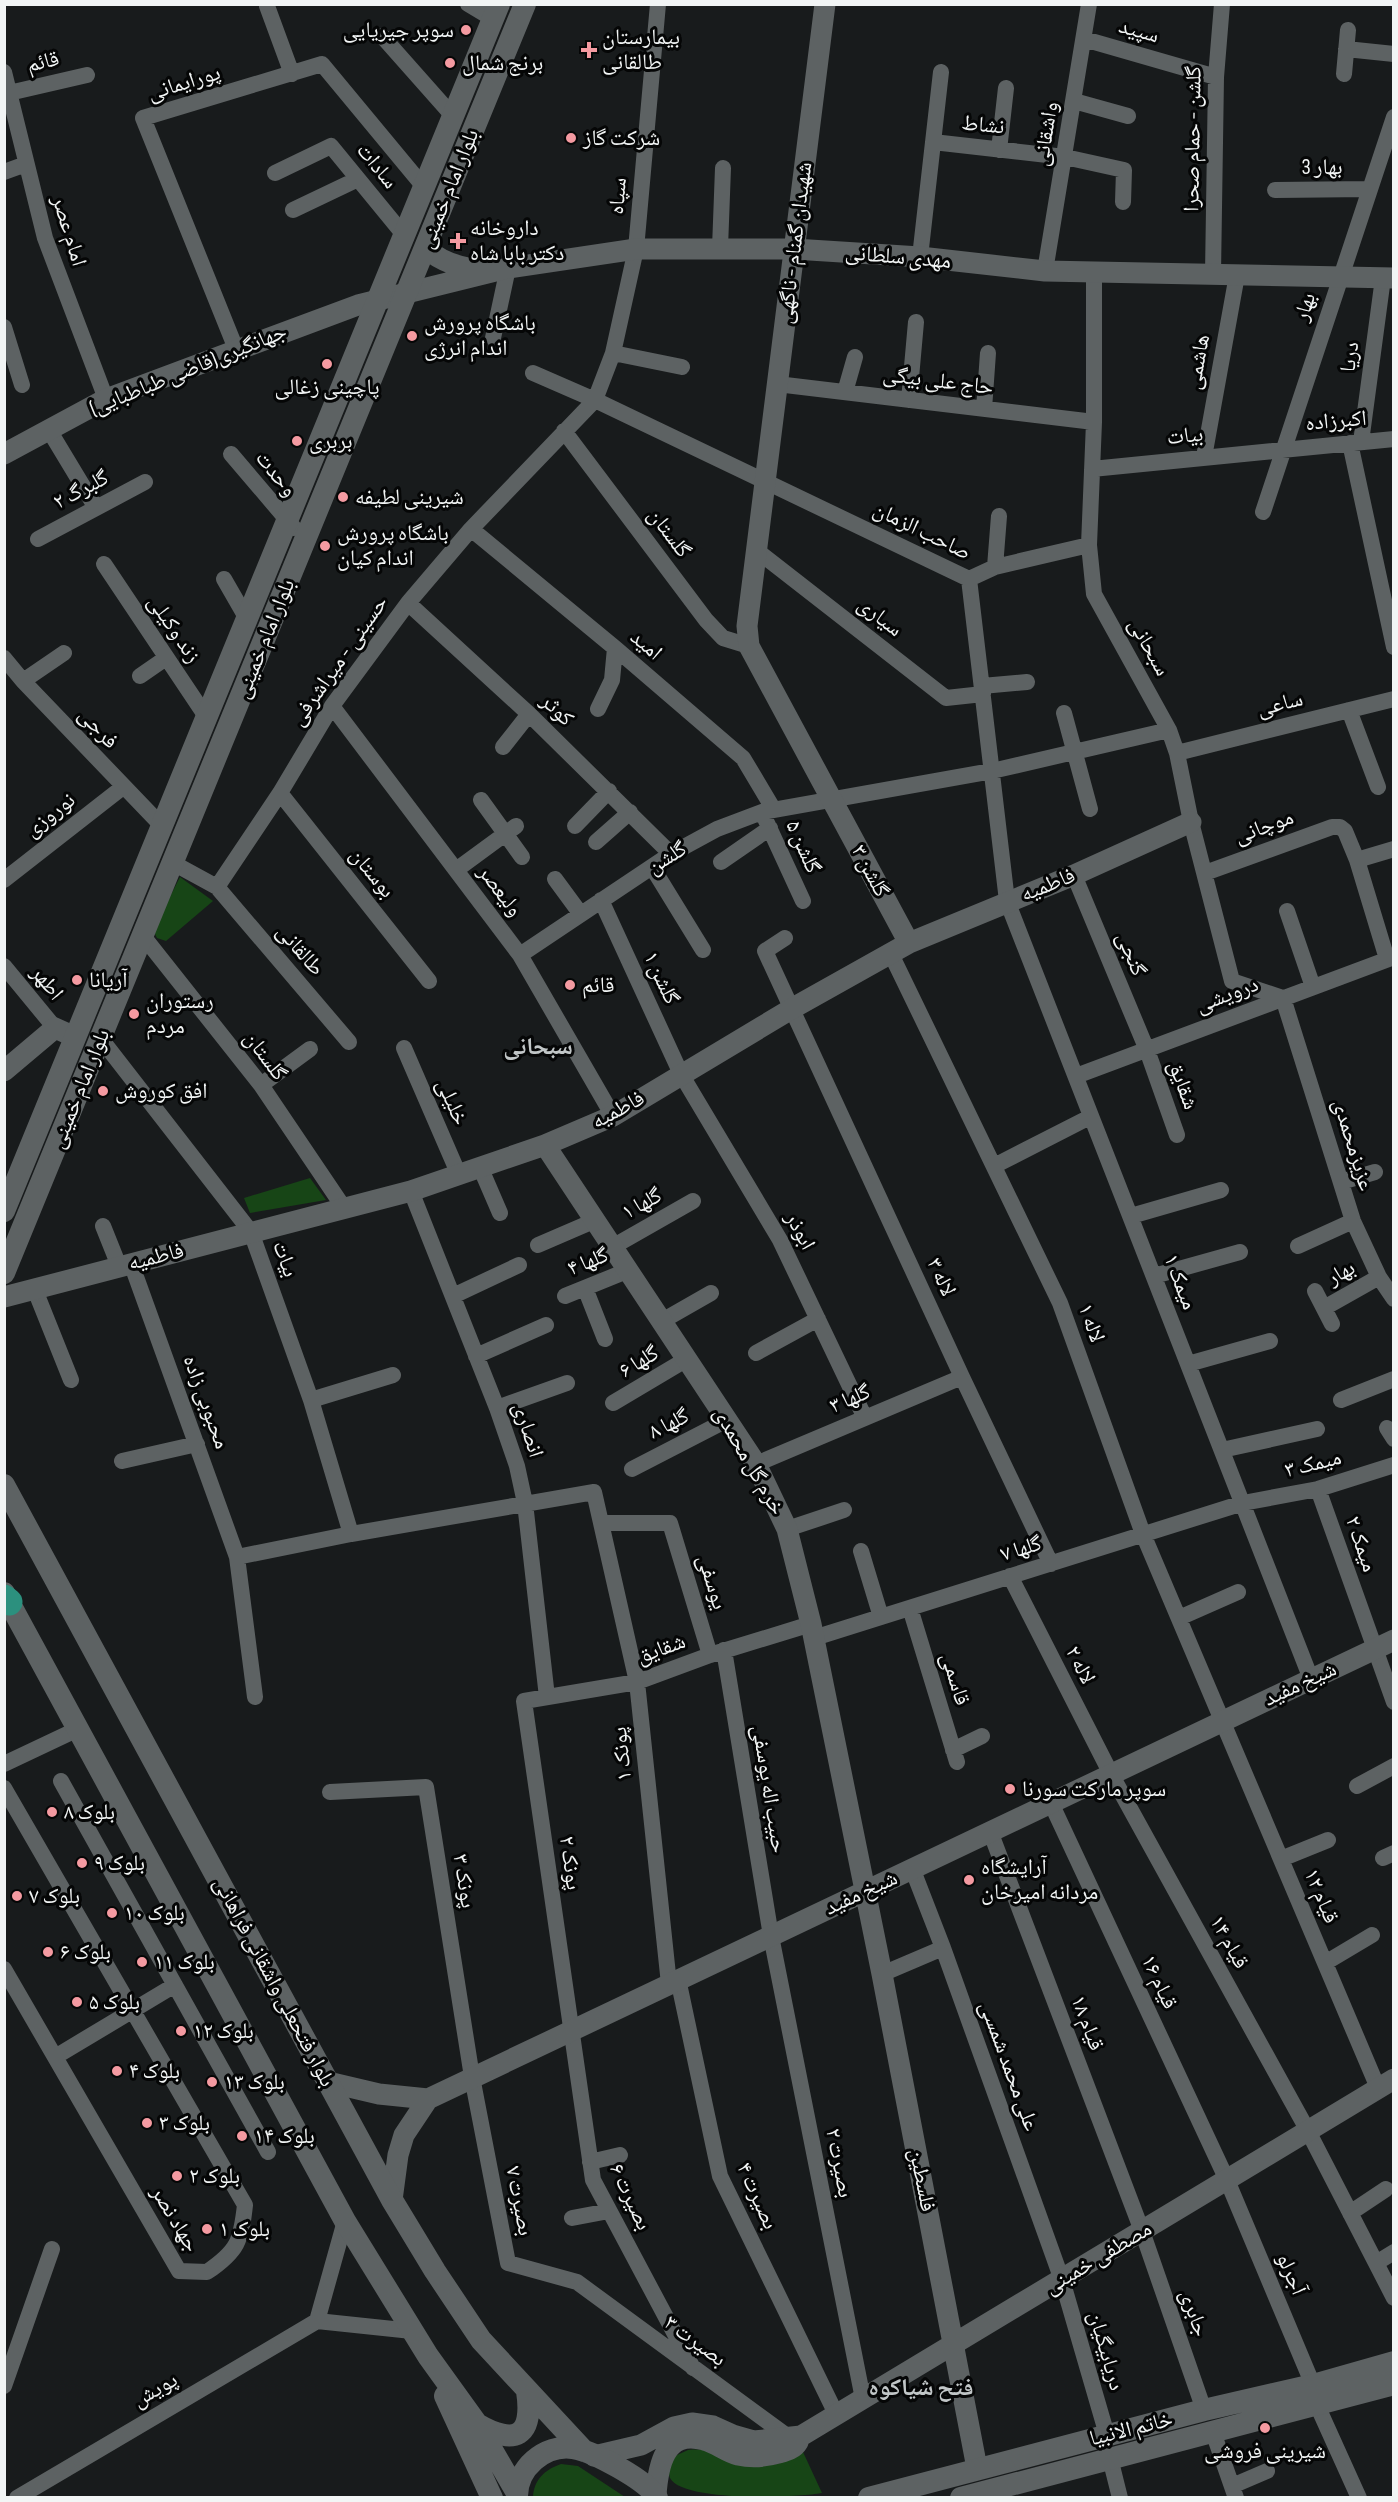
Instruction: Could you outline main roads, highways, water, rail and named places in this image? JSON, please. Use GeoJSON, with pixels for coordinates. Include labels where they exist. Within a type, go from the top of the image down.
{"type":"FeatureCollection","features":[{"type":"Feature","properties":{"kind":"main road","name":"بلوار امام خمینی"},"geometry":{"type":"LineString","coordinates":[[4,1273],[525,4]]}},
{"type":"Feature","properties":{"kind":"main road","name":"بلوار امام خمینی"},"geometry":{"type":"LineString","coordinates":[[4,1211],[65,1033],[162,826],[496,12]]}},
{"type":"Feature","properties":{"kind":"main road","name":"بلوار فتحعلی واشقانی فراهانی"},"geometry":{"type":"LineString","coordinates":[[4,1485],[392,2200],[435,2271],[481,2340],[527,2391],[589,2453]]}},
{"type":"Feature","properties":{"kind":"main road"},"geometry":{"type":"LineString","coordinates":[[6,1598],[345,2221],[428,2356],[477,2424],[517,2495]]}},
{"type":"Feature","properties":{"kind":"main road"},"geometry":{"type":"LineString","coordinates":[[428,2356],[492,2498]]}},
{"type":"Feature","properties":{"kind":"main road","name":"خاتم الانبیا"},"geometry":{"type":"LineString","coordinates":[[961,2498],[985,2494],[1110,2458],[1213,2432],[1315,2395],[1394,2362]]}},
{"type":"Feature","properties":{"kind":"main road","name":"خاتم الانبیا"},"geometry":{"type":"LineString","coordinates":[[869,2498],[1204,2410],[1394,2384]]}},
{"type":"Feature","properties":{"kind":"main road"},"geometry":{"type":"LineString","coordinates":[[477,2424],[502,2436],[511,2437],[518,2434],[527,2423],[529,2404],[527,2391]]}},
{"type":"Feature","properties":{"kind":"main road"},"geometry":{"type":"LineString","coordinates":[[517,2495],[526,2469],[540,2456],[558,2448],[589,2453],[643,2482],[658,2497]]}},
{"type":"Feature","properties":{"kind":"place","name":"سوپر جیریایی"},"geometry":{"type":"Point","coordinates":[466,30]}},
{"type":"Feature","properties":{"kind":"place","name":"بیمارستان طالقانی"},"geometry":{"type":"Point","coordinates":[589,50]}},
{"type":"Feature","properties":{"kind":"place","name":"برنج شمال"},"geometry":{"type":"Point","coordinates":[450,63]}},
{"type":"Feature","properties":{"kind":"place","name":"شرکت گاز"},"geometry":{"type":"Point","coordinates":[571,138]}},
{"type":"Feature","properties":{"kind":"place","name":"داروخانه دکتر بابا شاه"},"geometry":{"type":"Point","coordinates":[458,241]}},
{"type":"Feature","properties":{"kind":"place","name":"باشگاه پرورش اندام انرژی"},"geometry":{"type":"Point","coordinates":[412,336]}},
{"type":"Feature","properties":{"kind":"place","name":"پاچینی زغالی"},"geometry":{"type":"Point","coordinates":[327,364]}},
{"type":"Feature","properties":{"kind":"place","name":"بربری"},"geometry":{"type":"Point","coordinates":[297,441]}},
{"type":"Feature","properties":{"kind":"place","name":"شیرینی لطیفه"},"geometry":{"type":"Point","coordinates":[343,497]}},
{"type":"Feature","properties":{"kind":"place","name":"باشگاه پرورش اندام کیان"},"geometry":{"type":"Point","coordinates":[325,546]}},
{"type":"Feature","properties":{"kind":"place","name":"آريانا"},"geometry":{"type":"Point","coordinates":[77,980]}},
{"type":"Feature","properties":{"kind":"place","name":"قائم"},"geometry":{"type":"Point","coordinates":[570,985]}},
{"type":"Feature","properties":{"kind":"place","name":"رستوران مردم"},"geometry":{"type":"Point","coordinates":[134,1014]}},
{"type":"Feature","properties":{"kind":"place","name":"افق کوروش"},"geometry":{"type":"Point","coordinates":[103,1091]}},
{"type":"Feature","properties":{"kind":"place","name":"سوپر مارکت سورنا"},"geometry":{"type":"Point","coordinates":[1010,1789]}},
{"type":"Feature","properties":{"kind":"place","name":"بلوک ۸"},"geometry":{"type":"Point","coordinates":[52,1812]}},
{"type":"Feature","properties":{"kind":"place","name":"بلوک ۹"},"geometry":{"type":"Point","coordinates":[82,1863]}},
{"type":"Feature","properties":{"kind":"place","name":"آرایشگاه مردانه امیرخان"},"geometry":{"type":"Point","coordinates":[969,1880]}},
{"type":"Feature","properties":{"kind":"place","name":"بلوک ۷"},"geometry":{"type":"Point","coordinates":[17,1896]}},
{"type":"Feature","properties":{"kind":"place","name":"بلوک ۱۰"},"geometry":{"type":"Point","coordinates":[112,1913]}},
{"type":"Feature","properties":{"kind":"place","name":"بلوک ۶"},"geometry":{"type":"Point","coordinates":[48,1952]}},
{"type":"Feature","properties":{"kind":"place","name":"بلوک ۱۱"},"geometry":{"type":"Point","coordinates":[142,1962]}},
{"type":"Feature","properties":{"kind":"place","name":"بلوک ۵"},"geometry":{"type":"Point","coordinates":[77,2002]}},
{"type":"Feature","properties":{"kind":"place","name":"بلوک ۱۲"},"geometry":{"type":"Point","coordinates":[181,2031]}},
{"type":"Feature","properties":{"kind":"place","name":"بلوک ۴"},"geometry":{"type":"Point","coordinates":[117,2071]}},
{"type":"Feature","properties":{"kind":"place","name":"بلوک ۱۳"},"geometry":{"type":"Point","coordinates":[212,2082]}},
{"type":"Feature","properties":{"kind":"place","name":"بلوک ۳"},"geometry":{"type":"Point","coordinates":[147,2123]}},
{"type":"Feature","properties":{"kind":"place","name":"بلوک ۱۴"},"geometry":{"type":"Point","coordinates":[242,2136]}},
{"type":"Feature","properties":{"kind":"place","name":"بلوک ۲"},"geometry":{"type":"Point","coordinates":[177,2176]}},
{"type":"Feature","properties":{"kind":"place","name":"بلوک ۱"},"geometry":{"type":"Point","coordinates":[207,2229]}},
{"type":"Feature","properties":{"kind":"place","name":"شیرینی فروشی"},"geometry":{"type":"Point","coordinates":[1265,2428]}},
{"type":"Feature","properties":{"kind":"district","name":"سبحانی"},"geometry":{"type":"Point","coordinates":[538,1046]}},
{"type":"Feature","properties":{"kind":"district","name":"فتح شیاکوه"},"geometry":{"type":"Point","coordinates":[921,2387]}}]}
